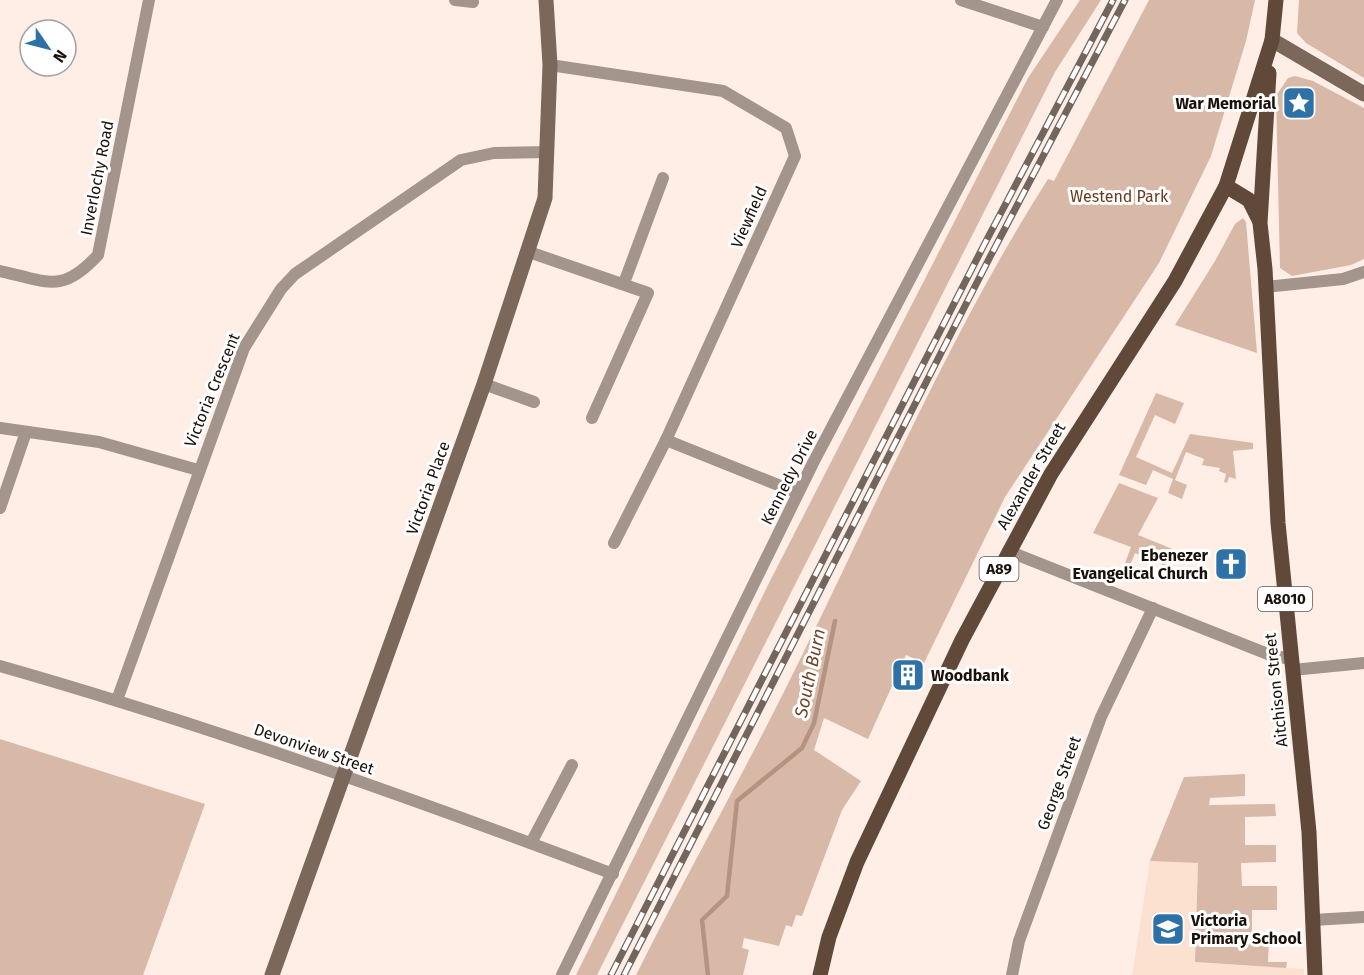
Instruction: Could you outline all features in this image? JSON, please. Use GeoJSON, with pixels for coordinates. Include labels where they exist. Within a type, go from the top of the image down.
{"type":"FeatureCollection","features":[{"type":"Feature","properties":{"kind":"main road","name":"Alexander Street"},"geometry":{"type":"LineString","coordinates":[[820,975],[829,937],[857,862],[941,682],[1008,551],[1051,474],[1175,281],[1226,186],[1272,40],[1276,0]]}},
{"type":"Feature","properties":{"kind":"main road","name":"Aitchison Street"},"geometry":{"type":"LineString","coordinates":[[1272,40],[1260,223],[1266,287],[1278,519],[1309,832],[1315,975]]}},
{"type":"Feature","properties":{"kind":"main road","name":"Aitchison Street"},"geometry":{"type":"LineString","coordinates":[[1226,186],[1249,200],[1260,223]]}},
{"type":"Feature","properties":{"kind":"street","name":"Inverlochy Road"},"geometry":{"type":"LineString","coordinates":[[0,271],[54,283],[70,280],[82,272],[98,255],[149,0]]}},
{"type":"Feature","properties":{"kind":"street"},"geometry":{"type":"LineString","coordinates":[[455,0],[472,2]]}},
{"type":"Feature","properties":{"kind":"street","name":"Victoria Place"},"geometry":{"type":"LineString","coordinates":[[272,975],[484,384],[545,198],[550,65],[546,0]]}},
{"type":"Feature","properties":{"kind":"street"},"geometry":{"type":"LineString","coordinates":[[961,0],[1043,27]]}},
{"type":"Feature","properties":{"kind":"street","name":"Kennedy Drive"},"geometry":{"type":"LineString","coordinates":[[562,975],[798,493],[1058,0]]}},
{"type":"Feature","properties":{"kind":"street"},"geometry":{"type":"LineString","coordinates":[[1272,40],[1364,94]]}},
{"type":"Feature","properties":{"kind":"street","name":"Viewfield"},"geometry":{"type":"LineString","coordinates":[[550,65],[723,91],[786,128],[795,156],[666,440],[614,543]]}},
{"type":"Feature","properties":{"kind":"street","name":"Victoria Crescent"},"geometry":{"type":"LineString","coordinates":[[117,699],[243,348],[268,309],[295,274],[462,160],[494,153],[548,152]]}},
{"type":"Feature","properties":{"kind":"street"},"geometry":{"type":"LineString","coordinates":[[624,283],[663,178]]}},
{"type":"Feature","properties":{"kind":"street"},"geometry":{"type":"LineString","coordinates":[[529,252],[648,293],[592,418]]}},
{"type":"Feature","properties":{"kind":"street"},"geometry":{"type":"LineString","coordinates":[[1266,287],[1343,279],[1364,272]]}},
{"type":"Feature","properties":{"kind":"street"},"geometry":{"type":"LineString","coordinates":[[484,384],[534,402]]}},
{"type":"Feature","properties":{"kind":"street"},"geometry":{"type":"LineString","coordinates":[[0,428],[99,442],[198,470]]}},
{"type":"Feature","properties":{"kind":"street"},"geometry":{"type":"LineString","coordinates":[[0,508],[26,432]]}},
{"type":"Feature","properties":{"kind":"street"},"geometry":{"type":"LineString","coordinates":[[666,440],[798,493]]}},
{"type":"Feature","properties":{"kind":"street"},"geometry":{"type":"LineString","coordinates":[[1008,551],[1292,664],[1364,663]]}},
{"type":"Feature","properties":{"kind":"street","name":"George Street"},"geometry":{"type":"LineString","coordinates":[[1012,975],[1019,940],[1101,717],[1153,608]]}},
{"type":"Feature","properties":{"kind":"street","name":"Devonview Street"},"geometry":{"type":"LineString","coordinates":[[0,666],[117,699],[344,776],[613,874]]}},
{"type":"Feature","properties":{"kind":"street"},"geometry":{"type":"LineString","coordinates":[[531,843],[572,765]]}},
{"type":"Feature","properties":{"kind":"street"},"geometry":{"type":"LineString","coordinates":[[1313,920],[1364,917]]}},
{"type":"Feature","properties":{"kind":"shaded area","name":"Victoria Primary School"},"geometry":{"type":"Polygon","coordinates":[[[1150,861],[1198,863],[1195,962],[1304,969],[1304,975],[1132,975],[1150,861]]]}},
{"type":"Feature","properties":{"kind":"green space"},"geometry":{"type":"Polygon","coordinates":[[[1080,0],[1101,0],[1055,72],[597,975],[576,975],[771,579],[1028,78],[1080,0]]]}},
{"type":"Feature","properties":{"kind":"green space","name":"Westend Park"},"geometry":{"type":"Polygon","coordinates":[[[1149,0],[1255,0],[1246,41],[1211,156],[1159,263],[1005,497],[924,663],[906,655],[868,739],[824,718],[814,750],[861,781],[842,810],[802,916],[796,915],[792,927],[786,925],[779,946],[744,938],[742,948],[749,950],[743,975],[636,975],[788,683],[952,348],[1014,234],[1048,179],[1054,181],[1149,0]]]}},
{"type":"Feature","properties":{"kind":"green space"},"geometry":{"type":"Polygon","coordinates":[[[1299,0],[1364,0],[1364,78],[1306,43],[1297,33],[1299,0]]]}},
{"type":"Feature","properties":{"kind":"green space"},"geometry":{"type":"Polygon","coordinates":[[[1295,76],[1313,81],[1364,108],[1364,259],[1351,265],[1292,276],[1280,268],[1276,96],[1288,78],[1295,76]]]}},
{"type":"Feature","properties":{"kind":"green space"},"geometry":{"type":"Polygon","coordinates":[[[1243,218],[1246,222],[1257,353],[1175,325],[1235,224],[1243,218]]]}},
{"type":"Feature","properties":{"kind":"green space"},"geometry":{"type":"Polygon","coordinates":[[[1156,393],[1184,403],[1175,424],[1155,415],[1136,457],[1172,473],[1190,434],[1253,443],[1253,449],[1233,451],[1236,479],[1229,477],[1227,483],[1224,482],[1226,474],[1219,471],[1220,468],[1202,465],[1204,459],[1186,452],[1175,480],[1187,485],[1182,499],[1168,493],[1173,479],[1153,470],[1146,485],[1119,475],[1156,393]]]}},
{"type":"Feature","properties":{"kind":"green space"},"geometry":{"type":"Polygon","coordinates":[[[1119,483],[1158,498],[1138,535],[1175,550],[1163,581],[1157,579],[1162,564],[1135,553],[1129,568],[1124,566],[1131,547],[1093,533],[1119,483]]]}},
{"type":"Feature","properties":{"kind":"green space"},"geometry":{"type":"Polygon","coordinates":[[[0,739],[205,804],[143,975],[0,975],[0,739]]]}},
{"type":"Feature","properties":{"kind":"green space"},"geometry":{"type":"Polygon","coordinates":[[[1245,774],[1245,796],[1210,798],[1209,805],[1275,804],[1276,816],[1245,817],[1245,845],[1276,845],[1276,862],[1241,863],[1242,886],[1277,886],[1277,910],[1252,910],[1252,940],[1269,940],[1268,962],[1287,962],[1286,968],[1195,962],[1198,863],[1150,861],[1184,777],[1245,774]]]}},
{"type":"Feature","properties":{"kind":"waterway","name":"South Burn"},"geometry":{"type":"LineString","coordinates":[[708,975],[702,920],[727,896],[737,801],[802,748],[814,723],[835,621]]}},
{"type":"Feature","properties":{"kind":"railway"},"geometry":{"type":"LineString","coordinates":[[611,975],[984,245],[1113,0]]}},
{"type":"Feature","properties":{"kind":"railway"},"geometry":{"type":"LineString","coordinates":[[624,975],[991,255],[1125,0]]}},
{"type":"Feature","properties":{"kind":"place","name":"War Memorial"},"geometry":{"type":"Point","coordinates":[1299,103]}},
{"type":"Feature","properties":{"kind":"place","name":"Ebenezer Evangelical Church"},"geometry":{"type":"Point","coordinates":[1231,564]}},
{"type":"Feature","properties":{"kind":"place","name":"Woodbank"},"geometry":{"type":"Point","coordinates":[908,675]}},
{"type":"Feature","properties":{"kind":"place","name":"Victoria Primary School"},"geometry":{"type":"Point","coordinates":[1168,929]}}]}
